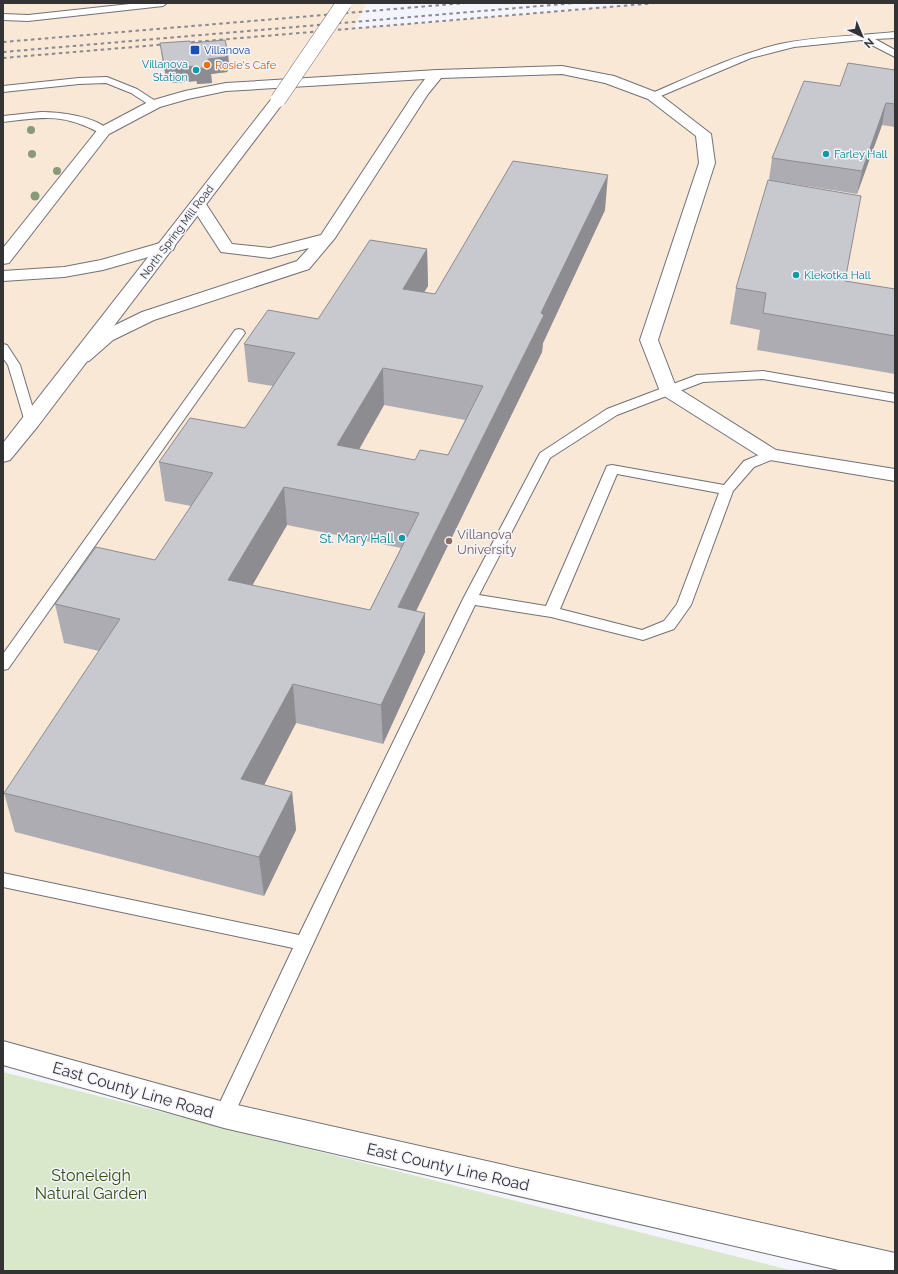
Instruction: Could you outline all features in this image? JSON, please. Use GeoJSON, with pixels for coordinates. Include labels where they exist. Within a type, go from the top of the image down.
{"type":"FeatureCollection","features":[{"type":"Feature","properties":{"kind":"street","name":"North Spring Mill Road"},"geometry":{"type":"LineString","coordinates":[[3,456],[80,359],[278,100],[344,3]]}},
{"type":"Feature","properties":{"kind":"street"},"geometry":{"type":"LineString","coordinates":[[3,259],[104,131],[155,104],[185,95],[226,88],[438,74],[562,70],[609,79],[653,96],[703,134],[707,163],[649,340],[668,390],[771,455],[895,475]]}},
{"type":"Feature","properties":{"kind":"street"},"geometry":{"type":"LineString","coordinates":[[80,359],[107,336],[148,316],[303,265],[327,238],[422,92],[438,74]]}},
{"type":"Feature","properties":{"kind":"street"},"geometry":{"type":"LineString","coordinates":[[198,204],[227,248],[270,253],[327,238]]}},
{"type":"Feature","properties":{"kind":"street"},"geometry":{"type":"LineString","coordinates":[[3,276],[64,272],[103,265],[167,246]]}},
{"type":"Feature","properties":{"kind":"street","name":"East County Line Road"},"geometry":{"type":"LineString","coordinates":[[3,1053],[224,1116],[895,1268]]}},
{"type":"Feature","properties":{"kind":"lane"},"geometry":{"type":"LineString","coordinates":[[3,17],[28,18],[163,3]]}},
{"type":"Feature","properties":{"kind":"lane"},"geometry":{"type":"LineString","coordinates":[[653,96],[735,60],[779,47],[801,42],[895,35]]}},
{"type":"Feature","properties":{"kind":"lane"},"geometry":{"type":"LineString","coordinates":[[865,38],[895,54]]}},
{"type":"Feature","properties":{"kind":"lane"},"geometry":{"type":"LineString","coordinates":[[3,89],[79,81],[107,80],[134,91],[155,104]]}},
{"type":"Feature","properties":{"kind":"lane"},"geometry":{"type":"LineString","coordinates":[[3,119],[51,114],[80,119],[104,131]]}},
{"type":"Feature","properties":{"kind":"lane"},"geometry":{"type":"LineString","coordinates":[[3,665],[239,333]]}},
{"type":"Feature","properties":{"kind":"lane"},"geometry":{"type":"LineString","coordinates":[[3,348],[14,365],[31,422]]}},
{"type":"Feature","properties":{"kind":"lane"},"geometry":{"type":"LineString","coordinates":[[224,1116],[304,943],[470,599],[545,456],[612,412],[701,378],[763,375],[895,398]]}},
{"type":"Feature","properties":{"kind":"lane"},"geometry":{"type":"LineString","coordinates":[[470,599],[551,612],[644,635],[669,625],[684,605],[726,490],[749,464],[771,455]]}},
{"type":"Feature","properties":{"kind":"lane"},"geometry":{"type":"LineString","coordinates":[[551,612],[612,469],[726,490]]}},
{"type":"Feature","properties":{"kind":"lane"},"geometry":{"type":"LineString","coordinates":[[3,880],[304,943]]}},
{"type":"Feature","properties":{"kind":"shaded area","name":"Villanova University"},"geometry":{"type":"Polygon","coordinates":[[[3,3],[367,3],[353,29],[656,3],[895,3],[895,1268],[3,1053],[3,3]]]}},
{"type":"Feature","properties":{"kind":"green space","name":"Stoneleigh Natural Garden"},"geometry":{"type":"Polygon","coordinates":[[[3,1072],[794,1271],[3,1271],[3,1072]]]}},
{"type":"Feature","properties":{"kind":"building"},"geometry":{"type":"Polygon","coordinates":[[[225,40],[228,52],[226,57],[208,59],[210,67],[195,69],[195,66],[171,68],[170,64],[164,64],[160,43],[190,41],[191,43],[225,40]]]}},
{"type":"Feature","properties":{"kind":"building","name":"Farley Hall"},"geometry":{"type":"Polygon","coordinates":[[[848,63],[895,70],[895,104],[886,103],[862,171],[772,158],[804,81],[840,86],[848,63]]]}},
{"type":"Feature","properties":{"kind":"building","name":"St. Mary Hall"},"geometry":{"type":"Polygon","coordinates":[[[513,161],[608,175],[541,313],[544,315],[398,607],[425,613],[381,705],[293,684],[241,779],[292,792],[259,857],[4,793],[120,619],[55,604],[96,547],[155,560],[213,473],[159,462],[190,418],[245,428],[295,353],[244,344],[268,310],[318,319],[370,240],[427,249],[403,289],[435,294],[513,161]],[[383,368],[337,445],[415,460],[420,450],[448,455],[483,386],[383,368]],[[284,487],[228,580],[370,610],[419,513],[284,487]]]}},
{"type":"Feature","properties":{"kind":"building","name":"Klekotka Hall"},"geometry":{"type":"Polygon","coordinates":[[[768,180],[861,196],[845,281],[895,289],[895,336],[763,313],[766,293],[736,288],[768,180]]]}},
{"type":"Feature","properties":{"kind":"railway"},"geometry":{"type":"LineString","coordinates":[[3,42],[465,3]]}},
{"type":"Feature","properties":{"kind":"railway"},"geometry":{"type":"LineString","coordinates":[[3,52],[575,3]]}},
{"type":"Feature","properties":{"kind":"railway"},"geometry":{"type":"LineString","coordinates":[[3,58],[656,3]]}},
{"type":"Feature","properties":{"kind":"place","name":"Villanova"},"geometry":{"type":"Point","coordinates":[195,50]}},
{"type":"Feature","properties":{"kind":"place","name":"Rosie's Cafe"},"geometry":{"type":"Point","coordinates":[207,65]}},
{"type":"Feature","properties":{"kind":"place","name":"Villanova Station"},"geometry":{"type":"Point","coordinates":[196,70]}},
{"type":"Feature","properties":{"kind":"place","name":"Farley Hall"},"geometry":{"type":"Point","coordinates":[826,154]}},
{"type":"Feature","properties":{"kind":"place","name":"Klekotka Hall"},"geometry":{"type":"Point","coordinates":[796,275]}},
{"type":"Feature","properties":{"kind":"place","name":"St. Mary Hall"},"geometry":{"type":"Point","coordinates":[402,538]}},
{"type":"Feature","properties":{"kind":"place","name":"Villanova University"},"geometry":{"type":"Point","coordinates":[449,541]}}]}
